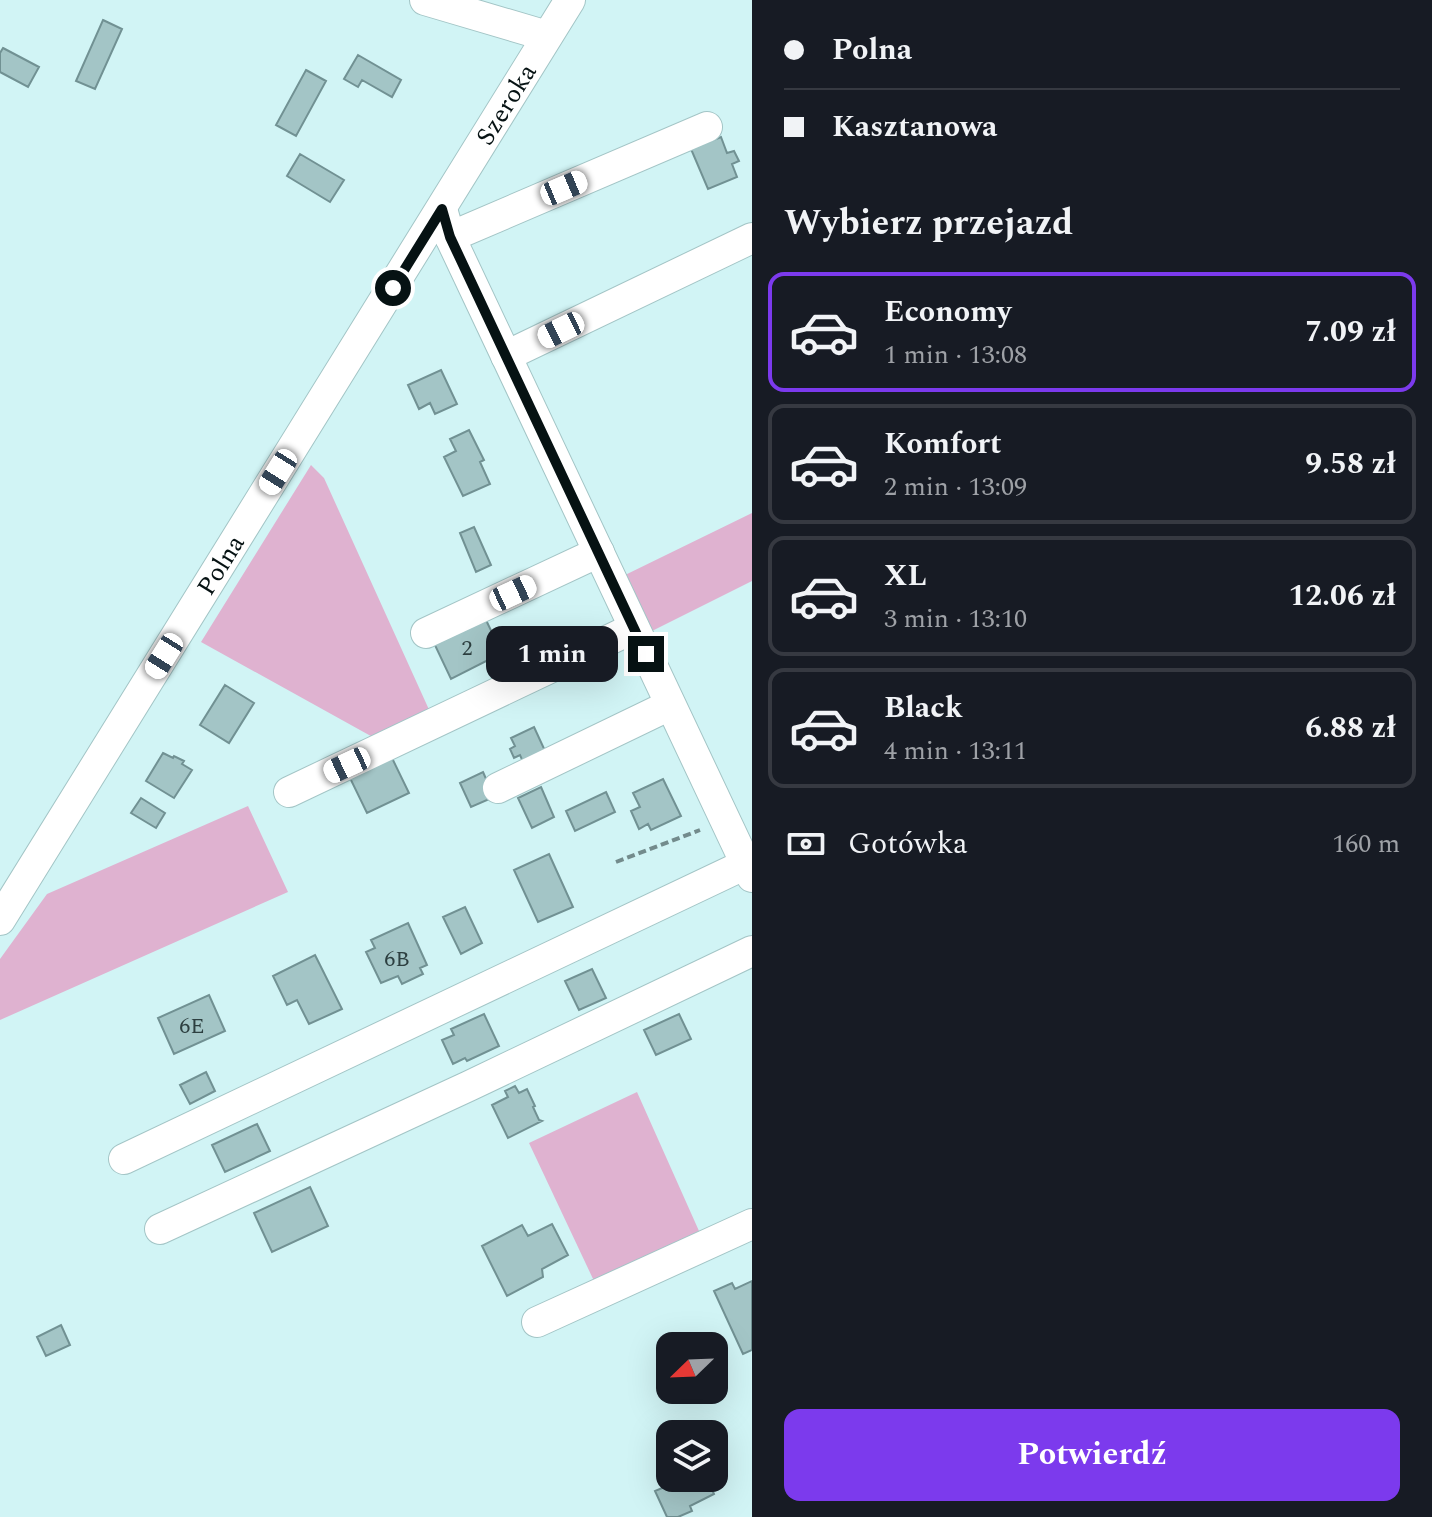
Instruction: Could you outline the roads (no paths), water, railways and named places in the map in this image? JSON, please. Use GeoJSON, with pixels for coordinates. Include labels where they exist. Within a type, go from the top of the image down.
{"type":"FeatureCollection","features":[{"type":"Feature","properties":{"kind":"street"},"geometry":{"type":"LineString","coordinates":[[425,0],[547,36]]}},
{"type":"Feature","properties":{"kind":"street","name":"Szeroka"},"geometry":{"type":"LineString","coordinates":[[446,223],[547,36],[570,0]]}},
{"type":"Feature","properties":{"kind":"street"},"geometry":{"type":"LineString","coordinates":[[124,1159],[749,871],[446,223],[707,127]]}},
{"type":"Feature","properties":{"kind":"street","name":"Polna"},"geometry":{"type":"LineString","coordinates":[[0,920],[446,223]]}},
{"type":"Feature","properties":{"kind":"street"},"geometry":{"type":"LineString","coordinates":[[506,356],[752,238]]}},
{"type":"Feature","properties":{"kind":"street"},"geometry":{"type":"LineString","coordinates":[[426,633],[599,552]]}},
{"type":"Feature","properties":{"kind":"street"},"geometry":{"type":"LineString","coordinates":[[289,792],[634,628]]}},
{"type":"Feature","properties":{"kind":"street"},"geometry":{"type":"LineString","coordinates":[[498,788],[670,705]]}},
{"type":"Feature","properties":{"kind":"street"},"geometry":{"type":"LineString","coordinates":[[160,1229],[483,1080],[752,951]]}},
{"type":"Feature","properties":{"kind":"street"},"geometry":{"type":"LineString","coordinates":[[537,1322],[752,1224]]}}]}
